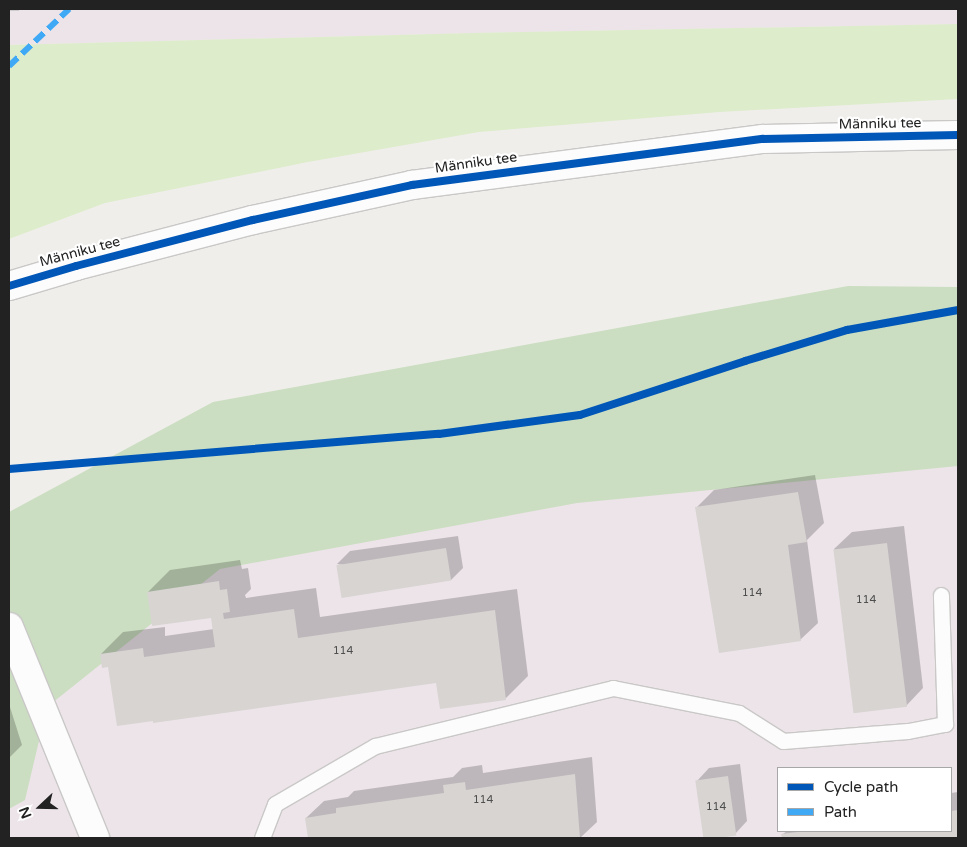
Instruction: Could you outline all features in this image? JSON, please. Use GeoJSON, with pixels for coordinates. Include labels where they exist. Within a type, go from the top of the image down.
{"type":"FeatureCollection","features":[{"type":"Feature","properties":{"kind":"street","name":"Männiku tee"},"geometry":{"type":"LineString","coordinates":[[9,286],[68,268],[253,220],[412,184],[763,139],[958,135]]}},
{"type":"Feature","properties":{"kind":"street"},"geometry":{"type":"LineString","coordinates":[[9,627],[95,838]]}},
{"type":"Feature","properties":{"kind":"lane"},"geometry":{"type":"LineString","coordinates":[[262,838],[275,804],[375,746],[613,688],[739,713],[783,741],[908,731],[945,724],[941,595]]}},
{"type":"Feature","properties":{"kind":"shaded area"},"geometry":{"type":"Polygon","coordinates":[[[9,9],[958,9],[958,24],[473,33],[9,45],[9,9]]]}},
{"type":"Feature","properties":{"kind":"shaded area"},"geometry":{"type":"Polygon","coordinates":[[[761,437],[958,449],[958,838],[9,838],[9,615],[761,437]]]}},
{"type":"Feature","properties":{"kind":"green space"},"geometry":{"type":"Polygon","coordinates":[[[958,24],[958,99],[720,112],[479,132],[308,162],[105,203],[9,239],[9,45],[473,33],[958,24]]]}},
{"type":"Feature","properties":{"kind":"green space"},"geometry":{"type":"Polygon","coordinates":[[[848,286],[958,287],[958,466],[577,503],[220,569],[47,707],[25,800],[9,809],[9,512],[213,402],[848,286]]]}},
{"type":"Feature","properties":{"kind":"building"},"geometry":{"type":"Polygon","coordinates":[[[798,492],[807,542],[788,545],[801,641],[719,653],[695,507],[798,492]]]}},
{"type":"Feature","properties":{"kind":"building"},"geometry":{"type":"Polygon","coordinates":[[[887,543],[907,707],[854,713],[833,550],[887,543]]]}},
{"type":"Feature","properties":{"kind":"building"},"geometry":{"type":"Polygon","coordinates":[[[446,548],[451,581],[342,598],[336,565],[446,548]]]}},
{"type":"Feature","properties":{"kind":"building"},"geometry":{"type":"Polygon","coordinates":[[[219,581],[220,590],[227,589],[230,612],[223,613],[224,619],[294,609],[298,638],[495,610],[506,700],[440,709],[436,683],[153,723],[153,721],[117,726],[108,667],[102,668],[100,654],[143,648],[144,657],[215,647],[211,618],[152,626],[147,592],[219,581]]]}},
{"type":"Feature","properties":{"kind":"building"},"geometry":{"type":"Polygon","coordinates":[[[575,774],[580,838],[308,838],[305,818],[336,813],[336,808],[444,793],[443,785],[465,782],[466,790],[575,774]]]}},
{"type":"Feature","properties":{"kind":"building"},"geometry":{"type":"Polygon","coordinates":[[[728,776],[736,835],[703,838],[695,781],[728,776]]]}},
{"type":"Feature","properties":{"kind":"building"},"geometry":{"type":"Polygon","coordinates":[[[958,810],[958,838],[782,838],[781,834],[798,832],[952,832],[952,811],[958,810]]]}},
{"type":"Feature","properties":{"kind":"railway"},"geometry":{"type":"LineString","coordinates":[[9,9],[24,9]]}},
{"type":"Feature","properties":{"kind":"marked path"},"geometry":{"type":"LineString","coordinates":[[9,66],[69,9]]}},
{"type":"Feature","properties":{"kind":"cycle path"},"geometry":{"type":"LineString","coordinates":[[9,286],[76,266],[253,220],[412,185],[763,139],[958,135]]}},
{"type":"Feature","properties":{"kind":"cycle path"},"geometry":{"type":"LineString","coordinates":[[9,469],[439,434],[580,415],[847,330],[958,310]]}}]}
